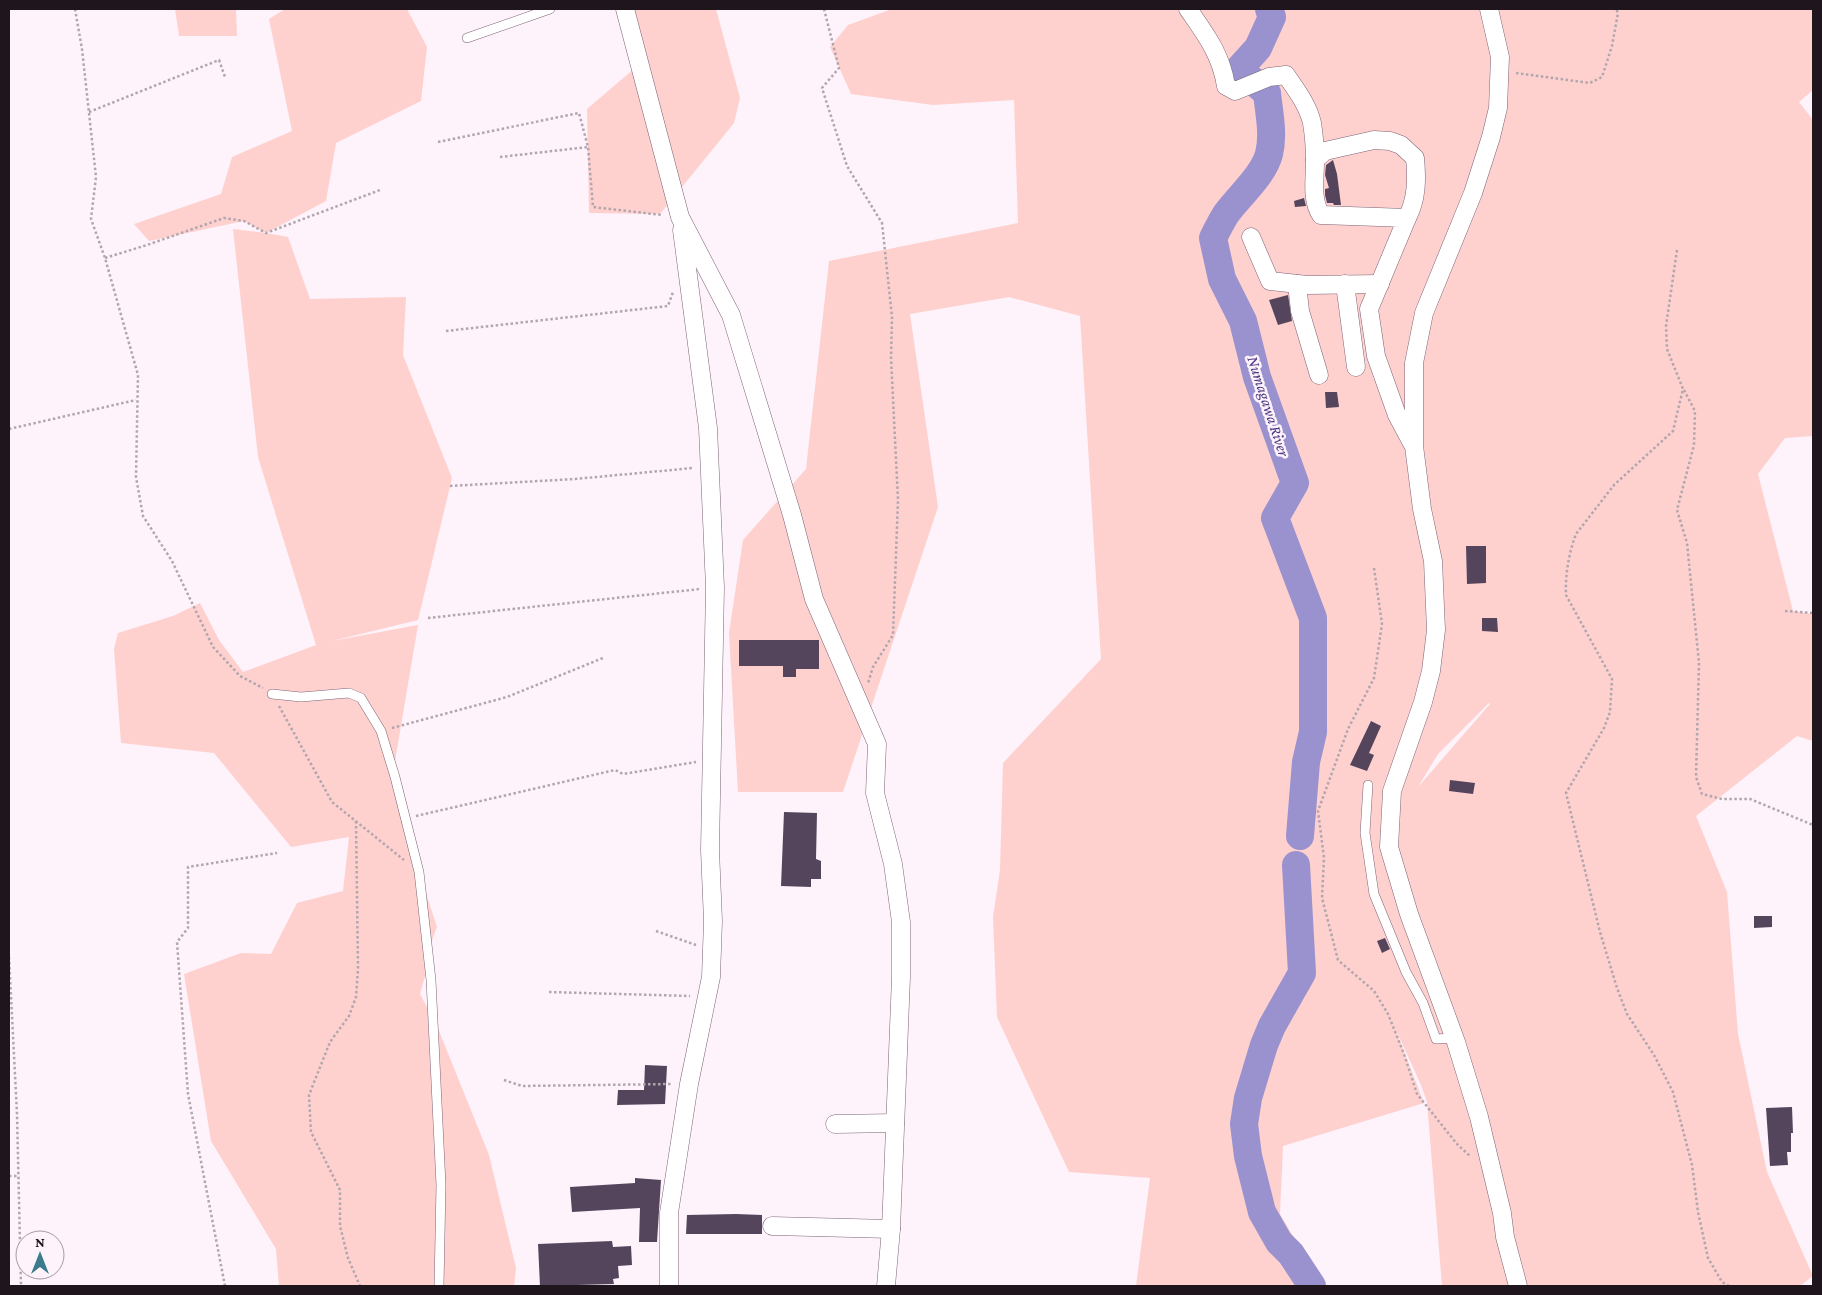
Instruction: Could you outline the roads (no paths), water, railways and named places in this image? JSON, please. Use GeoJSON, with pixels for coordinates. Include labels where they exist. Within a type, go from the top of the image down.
{"type":"FeatureCollection","features":[{"type":"Feature","properties":{"kind":"street"},"geometry":{"type":"LineString","coordinates":[[625,9],[680,217],[708,428],[715,587],[710,850],[713,921],[712,950],[707,996],[689,1084],[669,1213],[669,1286]]}},
{"type":"Feature","properties":{"kind":"street"},"geometry":{"type":"LineString","coordinates":[[1188,9],[1210,41],[1223,68],[1226,86],[1235,91],[1269,77],[1286,75],[1304,101],[1312,122],[1315,196],[1317,210],[1321,215],[1407,218]]}},
{"type":"Feature","properties":{"kind":"street"},"geometry":{"type":"LineString","coordinates":[[1489,9],[1500,57],[1498,108],[1473,193],[1424,313],[1414,363],[1414,446],[1422,509],[1433,561],[1436,630],[1423,702],[1392,791],[1389,847],[1479,1117],[1502,1213],[1505,1237],[1518,1286]]}},
{"type":"Feature","properties":{"kind":"street"},"geometry":{"type":"LineString","coordinates":[[1315,160],[1325,151],[1374,140],[1390,141],[1401,145],[1415,158],[1414,205],[1369,309],[1376,356],[1397,415],[1414,446]]}},
{"type":"Feature","properties":{"kind":"street"},"geometry":{"type":"LineString","coordinates":[[680,217],[731,315],[792,516],[814,599],[877,744],[876,793],[894,864],[900,922],[901,977],[891,1229],[886,1286]]}},
{"type":"Feature","properties":{"kind":"street"},"geometry":{"type":"LineString","coordinates":[[1250,237],[1270,280],[1297,284],[1380,284]]}},
{"type":"Feature","properties":{"kind":"street"},"geometry":{"type":"LineString","coordinates":[[1297,284],[1300,311],[1319,375]]}},
{"type":"Feature","properties":{"kind":"street"},"geometry":{"type":"LineString","coordinates":[[1345,284],[1356,367]]}},
{"type":"Feature","properties":{"kind":"street"},"geometry":{"type":"LineString","coordinates":[[835,1124],[895,1123]]}},
{"type":"Feature","properties":{"kind":"street"},"geometry":{"type":"LineString","coordinates":[[772,1226],[891,1229]]}},
{"type":"Feature","properties":{"kind":"lane"},"geometry":{"type":"LineString","coordinates":[[467,38],[550,9]]}},
{"type":"Feature","properties":{"kind":"lane"},"geometry":{"type":"LineString","coordinates":[[272,694],[301,697],[350,693],[360,698],[381,731],[419,872],[431,980],[441,1185],[439,1286]]}},
{"type":"Feature","properties":{"kind":"lane"},"geometry":{"type":"LineString","coordinates":[[1368,785],[1364,833],[1374,894],[1406,972],[1423,1003],[1436,1039],[1454,1038]]}},
{"type":"Feature","properties":{"kind":"waterway","name":"Numagawa River"},"geometry":{"type":"LineString","coordinates":[[1269,9],[1272,17],[1258,48],[1239,69],[1267,93],[1271,131],[1269,154],[1262,170],[1226,214],[1213,238],[1222,279],[1243,321],[1257,377],[1295,483],[1275,518],[1313,618],[1313,732],[1306,762],[1300,836]]}},
{"type":"Feature","properties":{"kind":"waterway","name":"Numagawa River"},"geometry":{"type":"LineString","coordinates":[[1296,865],[1302,973],[1272,1026],[1264,1045],[1248,1098],[1244,1124],[1248,1156],[1262,1212],[1279,1242],[1291,1254],[1312,1286]]}}]}
